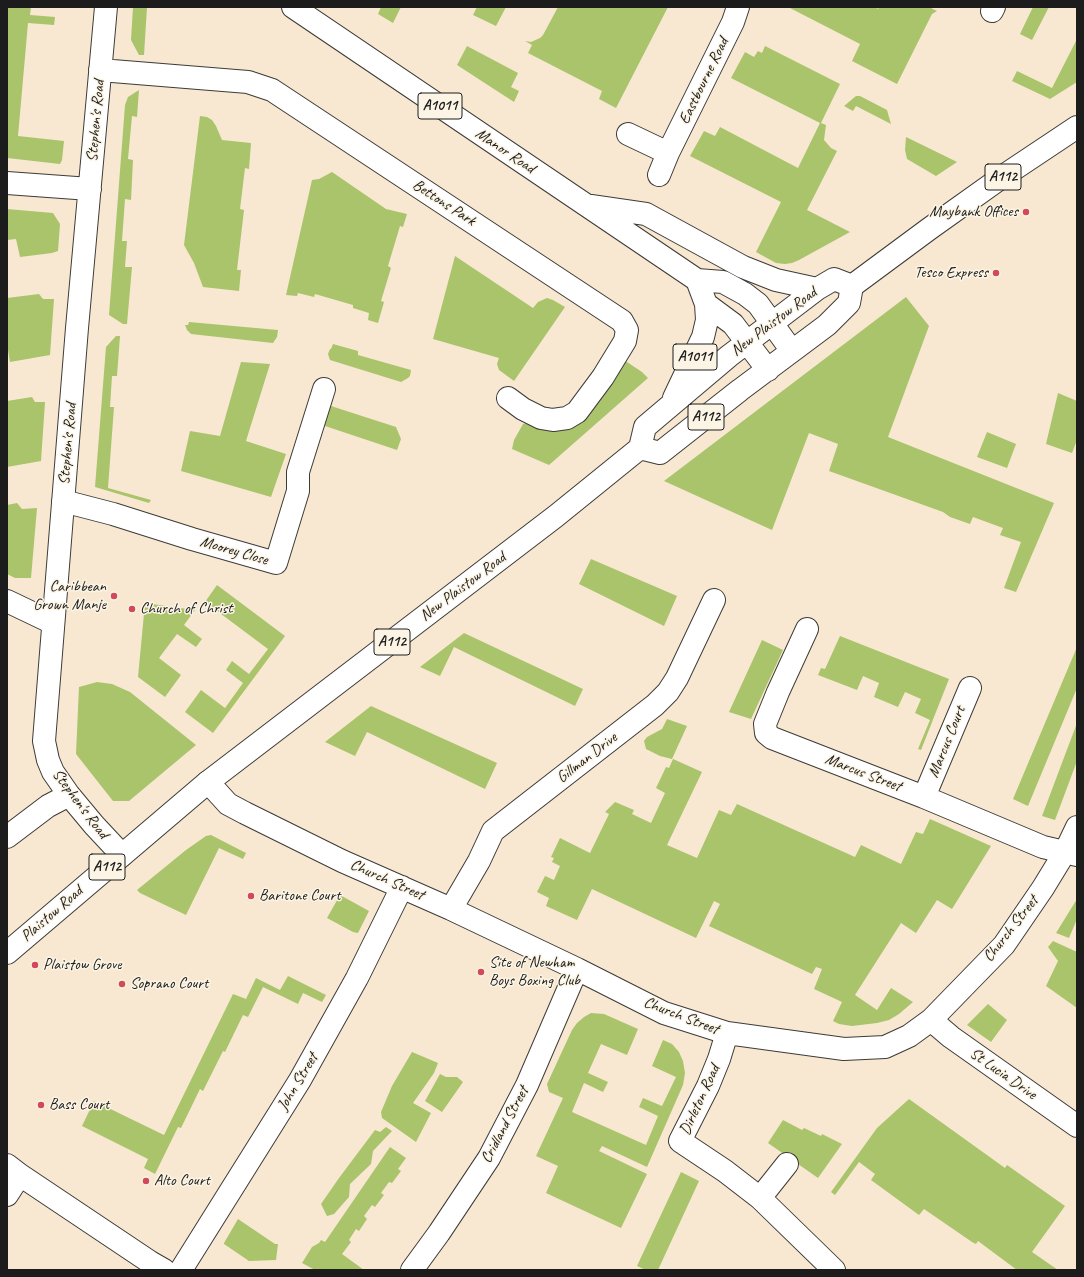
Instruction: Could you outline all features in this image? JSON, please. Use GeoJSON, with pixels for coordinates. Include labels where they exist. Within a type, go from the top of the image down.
{"type":"FeatureCollection","features":[{"type":"Feature","properties":{"kind":"street","name":"Stephen's Road"},"geometry":{"type":"LineString","coordinates":[[106,7],[63,501],[44,741],[48,760],[53,772],[69,795],[101,834],[122,855]]}},
{"type":"Feature","properties":{"kind":"street","name":"Manor Road"},"geometry":{"type":"LineString","coordinates":[[293,7],[697,280],[723,282],[745,294],[758,304],[792,351]]}},
{"type":"Feature","properties":{"kind":"street","name":"Eastbourne Road"},"geometry":{"type":"LineString","coordinates":[[659,175],[668,153],[733,22],[738,7]]}},
{"type":"Feature","properties":{"kind":"street","name":"Bettons Park"},"geometry":{"type":"LineString","coordinates":[[100,70],[248,82],[272,90],[622,321],[627,330],[625,341],[603,377],[578,412],[567,418],[553,420],[541,418],[515,409]]}},
{"type":"Feature","properties":{"kind":"street","name":"A112"},"geometry":{"type":"LineString","coordinates":[[852,286],[947,216],[1077,127]]}},
{"type":"Feature","properties":{"kind":"street"},"geometry":{"type":"LineString","coordinates":[[628,134],[668,153]]}},
{"type":"Feature","properties":{"kind":"street"},"geometry":{"type":"LineString","coordinates":[[7,183],[90,189]]}},
{"type":"Feature","properties":{"kind":"street","name":"A1011"},"geometry":{"type":"LineString","coordinates":[[586,206],[646,214],[743,267],[776,280],[817,289]]}},
{"type":"Feature","properties":{"kind":"street","name":"New Plaistow Road"},"geometry":{"type":"LineString","coordinates":[[208,782],[556,516],[640,448],[645,427],[748,342],[817,289],[834,279],[852,286],[849,303],[827,325],[740,390],[660,453],[640,448]]}},
{"type":"Feature","properties":{"kind":"street","name":"A1011"},"geometry":{"type":"LineString","coordinates":[[670,406],[703,337],[707,320],[706,304],[697,280]]}},
{"type":"Feature","properties":{"kind":"street"},"geometry":{"type":"LineString","coordinates":[[706,304],[733,324],[768,370]]}},
{"type":"Feature","properties":{"kind":"street","name":"Moorey Close"},"geometry":{"type":"LineString","coordinates":[[63,501],[113,514],[276,563],[298,491],[298,472],[324,389]]}},
{"type":"Feature","properties":{"kind":"street","name":"Gillman Drive"},"geometry":{"type":"LineString","coordinates":[[451,909],[493,831],[655,705],[668,692],[678,678],[714,600]]}},
{"type":"Feature","properties":{"kind":"street"},"geometry":{"type":"LineString","coordinates":[[7,601],[53,623]]}},
{"type":"Feature","properties":{"kind":"street","name":"Marcus Street"},"geometry":{"type":"LineString","coordinates":[[807,629],[765,724],[766,733],[772,738],[924,797],[1043,847],[1071,854]]}},
{"type":"Feature","properties":{"kind":"street","name":"Marcus Court"},"geometry":{"type":"LineString","coordinates":[[924,797],[970,688]]}},
{"type":"Feature","properties":{"kind":"street","name":"Plaistow Road"},"geometry":{"type":"LineString","coordinates":[[7,953],[208,782]]}},
{"type":"Feature","properties":{"kind":"street","name":"Church Street"},"geometry":{"type":"LineString","coordinates":[[208,782],[228,804],[342,861],[451,909],[577,969],[664,1013],[727,1033],[844,1049],[885,1047],[909,1036],[931,1020],[1004,945],[1043,888],[1071,854],[1077,827]]}},
{"type":"Feature","properties":{"kind":"street"},"geometry":{"type":"LineString","coordinates":[[7,837],[48,806],[69,795]]}},
{"type":"Feature","properties":{"kind":"street","name":"John Street"},"geometry":{"type":"LineString","coordinates":[[181,1270],[300,1080],[357,978],[402,887]]}},
{"type":"Feature","properties":{"kind":"street","name":"Cridland Street"},"geometry":{"type":"LineString","coordinates":[[412,1270],[489,1158],[527,1085],[577,969]]}},
{"type":"Feature","properties":{"kind":"street","name":"St Lucia Drive"},"geometry":{"type":"LineString","coordinates":[[931,1020],[951,1037],[1077,1126]]}},
{"type":"Feature","properties":{"kind":"street","name":"Dirleton Road"},"geometry":{"type":"LineString","coordinates":[[727,1033],[719,1059],[708,1086],[680,1142],[725,1171],[760,1198],[834,1270]]}},
{"type":"Feature","properties":{"kind":"street"},"geometry":{"type":"LineString","coordinates":[[760,1198],[787,1164]]}},
{"type":"Feature","properties":{"kind":"street"},"geometry":{"type":"LineString","coordinates":[[7,1195],[14,1170],[164,1270]]}},
{"type":"Feature","properties":{"kind":"green space"},"geometry":{"type":"Polygon","coordinates":[[[7,7],[31,7],[30,15],[55,17],[54,25],[28,23],[18,136],[64,141],[62,160],[60,164],[7,158],[7,7]]]}},
{"type":"Feature","properties":{"kind":"green space"},"geometry":{"type":"Polygon","coordinates":[[[133,7],[147,7],[144,55],[139,55],[131,40],[133,7]]]}},
{"type":"Feature","properties":{"kind":"green space"},"geometry":{"type":"Polygon","coordinates":[[[381,7],[401,7],[393,23],[378,14],[381,7]]]}},
{"type":"Feature","properties":{"kind":"green space"},"geometry":{"type":"Polygon","coordinates":[[[477,7],[506,7],[496,26],[473,15],[477,7]]]}},
{"type":"Feature","properties":{"kind":"green space"},"geometry":{"type":"Polygon","coordinates":[[[558,7],[668,7],[616,108],[599,99],[602,91],[528,53],[532,45],[525,41],[531,42],[543,35],[558,7]]]}},
{"type":"Feature","properties":{"kind":"green space"},"geometry":{"type":"Polygon","coordinates":[[[788,7],[875,7],[878,9],[879,7],[929,7],[937,11],[932,14],[897,84],[852,61],[860,44],[788,7]]]}},
{"type":"Feature","properties":{"kind":"green space"},"geometry":{"type":"Polygon","coordinates":[[[1033,7],[1049,7],[1032,40],[1020,34],[1033,7]]]}},
{"type":"Feature","properties":{"kind":"green space"},"geometry":{"type":"Polygon","coordinates":[[[1077,39],[1077,82],[1050,99],[1012,81],[1017,71],[1052,88],[1077,39]]]}},
{"type":"Feature","properties":{"kind":"green space"},"geometry":{"type":"Polygon","coordinates":[[[467,46],[518,73],[511,87],[519,91],[514,102],[457,65],[467,46]]]}},
{"type":"Feature","properties":{"kind":"green space"},"geometry":{"type":"Polygon","coordinates":[[[765,46],[840,84],[821,123],[826,125],[824,140],[831,148],[837,151],[807,210],[850,232],[799,260],[785,264],[776,263],[756,252],[781,202],[690,156],[704,131],[715,136],[720,127],[798,168],[820,123],[731,78],[745,52],[754,57],[758,51],[762,53],[765,46]]]}},
{"type":"Feature","properties":{"kind":"green space"},"geometry":{"type":"Polygon","coordinates":[[[139,90],[137,117],[132,116],[128,159],[133,160],[131,200],[125,199],[122,241],[127,241],[125,267],[132,267],[127,324],[123,324],[109,315],[125,105],[128,97],[139,90]]]}},
{"type":"Feature","properties":{"kind":"green space"},"geometry":{"type":"Polygon","coordinates":[[[856,96],[860,96],[887,110],[891,124],[856,106],[853,111],[844,106],[856,96]]]}},
{"type":"Feature","properties":{"kind":"green space"},"geometry":{"type":"Polygon","coordinates":[[[200,116],[207,117],[212,120],[222,140],[251,143],[249,169],[245,168],[240,209],[244,210],[237,270],[241,270],[239,291],[203,287],[194,263],[184,245],[200,116]]]}},
{"type":"Feature","properties":{"kind":"green space"},"geometry":{"type":"Polygon","coordinates":[[[906,137],[957,162],[936,176],[907,159],[905,150],[906,137]]]}},
{"type":"Feature","properties":{"kind":"green space"},"geometry":{"type":"Polygon","coordinates":[[[332,172],[386,209],[407,214],[403,227],[400,226],[388,266],[391,268],[381,301],[384,302],[378,323],[368,320],[369,313],[353,308],[353,305],[315,294],[314,297],[298,293],[297,296],[286,295],[312,180],[319,179],[332,172]]]}},
{"type":"Feature","properties":{"kind":"green space"},"geometry":{"type":"Polygon","coordinates":[[[7,209],[53,213],[60,224],[58,251],[20,257],[16,239],[7,240],[7,209]]]}},
{"type":"Feature","properties":{"kind":"green space"},"geometry":{"type":"Polygon","coordinates":[[[455,256],[533,308],[538,302],[547,298],[565,307],[514,381],[499,370],[497,364],[499,358],[433,339],[455,256]]]}},
{"type":"Feature","properties":{"kind":"green space"},"geometry":{"type":"Polygon","coordinates":[[[39,294],[43,299],[54,299],[50,355],[10,362],[7,344],[7,298],[39,294]]]}},
{"type":"Feature","properties":{"kind":"green space"},"geometry":{"type":"Polygon","coordinates":[[[906,297],[929,326],[888,437],[1054,503],[1016,592],[1004,588],[1021,542],[1000,535],[1003,528],[973,517],[970,524],[950,517],[943,512],[829,471],[838,444],[809,433],[772,530],[664,481],[906,297]]]}},
{"type":"Feature","properties":{"kind":"green space"},"geometry":{"type":"Polygon","coordinates":[[[189,322],[278,330],[277,337],[273,343],[191,334],[185,325],[188,325],[189,322]]]}},
{"type":"Feature","properties":{"kind":"green space"},"geometry":{"type":"Polygon","coordinates":[[[116,336],[120,336],[117,376],[112,376],[110,407],[114,407],[108,488],[151,500],[149,503],[95,487],[106,347],[116,336]]]}},
{"type":"Feature","properties":{"kind":"green space"},"geometry":{"type":"Polygon","coordinates":[[[333,344],[358,351],[358,355],[411,370],[410,376],[401,382],[330,360],[328,354],[333,344]]]}},
{"type":"Feature","properties":{"kind":"green space"},"geometry":{"type":"Polygon","coordinates":[[[624,360],[648,378],[549,465],[512,449],[514,440],[523,424],[530,422],[544,425],[624,360]]]}},
{"type":"Feature","properties":{"kind":"green space"},"geometry":{"type":"Polygon","coordinates":[[[241,362],[270,364],[246,441],[286,454],[271,497],[181,471],[190,431],[220,436],[241,362]]]}},
{"type":"Feature","properties":{"kind":"green space"},"geometry":{"type":"Polygon","coordinates":[[[1058,393],[1077,401],[1077,440],[1072,453],[1046,444],[1058,393]]]}},
{"type":"Feature","properties":{"kind":"green space"},"geometry":{"type":"Polygon","coordinates":[[[32,397],[35,402],[45,402],[41,461],[7,467],[7,401],[32,397]]]}},
{"type":"Feature","properties":{"kind":"green space"},"geometry":{"type":"Polygon","coordinates":[[[328,405],[396,427],[401,439],[397,450],[322,425],[328,405]]]}},
{"type":"Feature","properties":{"kind":"green space"},"geometry":{"type":"Polygon","coordinates":[[[987,432],[1016,444],[1007,468],[977,457],[987,432]]]}},
{"type":"Feature","properties":{"kind":"green space"},"geometry":{"type":"Polygon","coordinates":[[[17,503],[22,509],[37,508],[31,578],[15,578],[7,574],[7,505],[17,503]]]}},
{"type":"Feature","properties":{"kind":"green space"},"geometry":{"type":"Polygon","coordinates":[[[591,559],[677,596],[664,626],[579,584],[591,559]]]}},
{"type":"Feature","properties":{"kind":"green space"},"geometry":{"type":"Polygon","coordinates":[[[217,585],[285,636],[213,733],[185,712],[201,690],[225,708],[243,683],[226,670],[232,661],[249,674],[268,649],[205,602],[217,585]]]}},
{"type":"Feature","properties":{"kind":"green space"},"geometry":{"type":"Polygon","coordinates":[[[145,603],[195,610],[184,625],[202,639],[196,647],[177,634],[159,658],[181,675],[165,697],[138,677],[145,603]]]}},
{"type":"Feature","properties":{"kind":"green space"},"geometry":{"type":"Polygon","coordinates":[[[464,633],[583,689],[575,706],[454,647],[440,676],[420,667],[464,633]]]}},
{"type":"Feature","properties":{"kind":"green space"},"geometry":{"type":"Polygon","coordinates":[[[840,636],[949,679],[921,750],[918,749],[930,720],[915,713],[921,699],[905,692],[898,707],[874,697],[879,683],[863,676],[857,690],[818,675],[821,668],[825,669],[840,636]]]}},
{"type":"Feature","properties":{"kind":"green space"},"geometry":{"type":"Polygon","coordinates":[[[762,640],[783,650],[751,719],[729,712],[762,640]]]}},
{"type":"Feature","properties":{"kind":"green space"},"geometry":{"type":"Polygon","coordinates":[[[1077,647],[1077,688],[1028,806],[1013,799],[1077,647]]]}},
{"type":"Feature","properties":{"kind":"green space"},"geometry":{"type":"Polygon","coordinates":[[[97,682],[112,684],[130,692],[196,745],[129,801],[113,801],[76,754],[79,687],[97,682]]]}},
{"type":"Feature","properties":{"kind":"green space"},"geometry":{"type":"Polygon","coordinates":[[[371,706],[497,763],[485,789],[367,732],[355,756],[325,742],[371,706]]]}},
{"type":"Feature","properties":{"kind":"green space"},"geometry":{"type":"Polygon","coordinates":[[[667,719],[687,726],[672,759],[660,756],[646,749],[644,741],[647,737],[662,729],[667,719]]]}},
{"type":"Feature","properties":{"kind":"green space"},"geometry":{"type":"Polygon","coordinates":[[[1077,723],[1077,761],[1055,820],[1042,816],[1077,723]]]}},
{"type":"Feature","properties":{"kind":"green space"},"geometry":{"type":"Polygon","coordinates":[[[673,759],[702,772],[667,845],[697,858],[719,810],[731,815],[737,804],[855,857],[861,845],[901,864],[916,832],[923,834],[930,819],[991,846],[952,909],[937,900],[916,933],[901,923],[855,995],[877,1010],[891,988],[913,1002],[889,1020],[877,1023],[852,1026],[839,1024],[833,1021],[842,1002],[814,989],[822,969],[816,967],[812,974],[709,926],[720,904],[714,901],[696,938],[592,889],[577,920],[546,906],[549,898],[537,892],[545,876],[554,880],[560,866],[552,862],[554,858],[551,857],[560,838],[590,853],[609,814],[605,812],[615,802],[634,810],[632,814],[651,823],[665,793],[656,788],[666,767],[669,768],[673,759]]]}},
{"type":"Feature","properties":{"kind":"green space"},"geometry":{"type":"Polygon","coordinates":[[[211,835],[246,853],[243,859],[219,848],[186,915],[140,893],[137,890],[186,850],[206,836],[211,835]]]}},
{"type":"Feature","properties":{"kind":"green space"},"geometry":{"type":"Polygon","coordinates":[[[340,895],[369,911],[358,933],[353,932],[327,918],[340,895]]]}},
{"type":"Feature","properties":{"kind":"green space"},"geometry":{"type":"Polygon","coordinates":[[[1077,899],[1077,919],[1069,938],[1056,933],[1077,899]]]}},
{"type":"Feature","properties":{"kind":"green space"},"geometry":{"type":"Polygon","coordinates":[[[1053,941],[1077,952],[1077,1008],[1046,986],[1058,961],[1048,947],[1053,941]]]}},
{"type":"Feature","properties":{"kind":"green space"},"geometry":{"type":"Polygon","coordinates":[[[288,976],[326,995],[322,1002],[303,993],[298,1004],[263,987],[248,1017],[243,1015],[225,1052],[223,1051],[203,1091],[200,1089],[181,1128],[178,1127],[155,1174],[144,1168],[148,1159],[82,1126],[94,1101],[164,1135],[233,994],[246,999],[256,978],[280,990],[288,976]]]}},
{"type":"Feature","properties":{"kind":"green space"},"geometry":{"type":"Polygon","coordinates":[[[988,1004],[1007,1020],[991,1042],[967,1025],[988,1004]]]}},
{"type":"Feature","properties":{"kind":"green space"},"geometry":{"type":"Polygon","coordinates":[[[591,1013],[604,1014],[638,1029],[627,1055],[601,1044],[588,1073],[608,1082],[603,1092],[584,1083],[572,1112],[646,1145],[658,1116],[639,1107],[643,1098],[662,1106],[676,1077],[652,1066],[663,1040],[672,1044],[679,1052],[683,1061],[685,1073],[683,1085],[647,1167],[602,1146],[599,1151],[647,1174],[621,1228],[546,1193],[558,1166],[536,1156],[563,1098],[549,1092],[547,1084],[572,1030],[577,1023],[591,1013]]]}},
{"type":"Feature","properties":{"kind":"green space"},"geometry":{"type":"Polygon","coordinates":[[[412,1052],[438,1063],[434,1073],[413,1103],[431,1113],[416,1142],[382,1118],[381,1112],[392,1086],[412,1052]]]}},
{"type":"Feature","properties":{"kind":"green space"},"geometry":{"type":"Polygon","coordinates":[[[440,1074],[446,1077],[457,1077],[463,1082],[442,1112],[425,1101],[440,1074]]]}},
{"type":"Feature","properties":{"kind":"green space"},"geometry":{"type":"Polygon","coordinates":[[[909,1099],[1005,1168],[1007,1165],[1065,1206],[1032,1252],[1058,1270],[1017,1270],[978,1241],[976,1244],[972,1242],[924,1209],[919,1215],[871,1180],[875,1174],[859,1162],[835,1195],[831,1192],[877,1128],[909,1099]]]}},
{"type":"Feature","properties":{"kind":"green space"},"geometry":{"type":"Polygon","coordinates":[[[783,1120],[802,1130],[804,1128],[821,1136],[822,1134],[842,1144],[818,1178],[768,1143],[783,1120]]]}},
{"type":"Feature","properties":{"kind":"green space"},"geometry":{"type":"Polygon","coordinates":[[[386,1127],[392,1131],[373,1151],[371,1164],[350,1184],[349,1197],[334,1214],[327,1216],[321,1204],[375,1130],[380,1132],[386,1127]]]}},
{"type":"Feature","properties":{"kind":"green space"},"geometry":{"type":"Polygon","coordinates":[[[390,1147],[406,1158],[398,1169],[401,1171],[392,1183],[389,1182],[381,1193],[384,1195],[375,1207],[372,1205],[364,1216],[367,1219],[359,1231],[356,1229],[349,1240],[351,1242],[342,1254],[364,1270],[315,1270],[302,1263],[312,1247],[321,1240],[325,1242],[390,1147]]]}},
{"type":"Feature","properties":{"kind":"green space"},"geometry":{"type":"Polygon","coordinates":[[[681,1172],[699,1181],[658,1270],[646,1270],[637,1266],[681,1172]]]}},
{"type":"Feature","properties":{"kind":"green space"},"geometry":{"type":"Polygon","coordinates":[[[238,1219],[275,1244],[278,1244],[276,1260],[249,1261],[224,1244],[238,1219]]]}},
{"type":"Feature","properties":{"kind":"place","name":"Maybank Offices"},"geometry":{"type":"Point","coordinates":[1026,212]}},
{"type":"Feature","properties":{"kind":"place","name":"Tesco Express"},"geometry":{"type":"Point","coordinates":[996,273]}},
{"type":"Feature","properties":{"kind":"place","name":"Caribbean Grown Manje"},"geometry":{"type":"Point","coordinates":[114,596]}},
{"type":"Feature","properties":{"kind":"place","name":"Church of Christ"},"geometry":{"type":"Point","coordinates":[132,609]}},
{"type":"Feature","properties":{"kind":"place","name":"Baritone Court"},"geometry":{"type":"Point","coordinates":[251,896]}},
{"type":"Feature","properties":{"kind":"place","name":"Plaistow Grove"},"geometry":{"type":"Point","coordinates":[35,965]}},
{"type":"Feature","properties":{"kind":"place","name":"Site of Newham Boys Boxing Club"},"geometry":{"type":"Point","coordinates":[481,972]}},
{"type":"Feature","properties":{"kind":"place","name":"Soprano Court"},"geometry":{"type":"Point","coordinates":[122,984]}},
{"type":"Feature","properties":{"kind":"place","name":"Bass Court"},"geometry":{"type":"Point","coordinates":[41,1105]}},
{"type":"Feature","properties":{"kind":"place","name":"Alto Court"},"geometry":{"type":"Point","coordinates":[146,1181]}}]}
